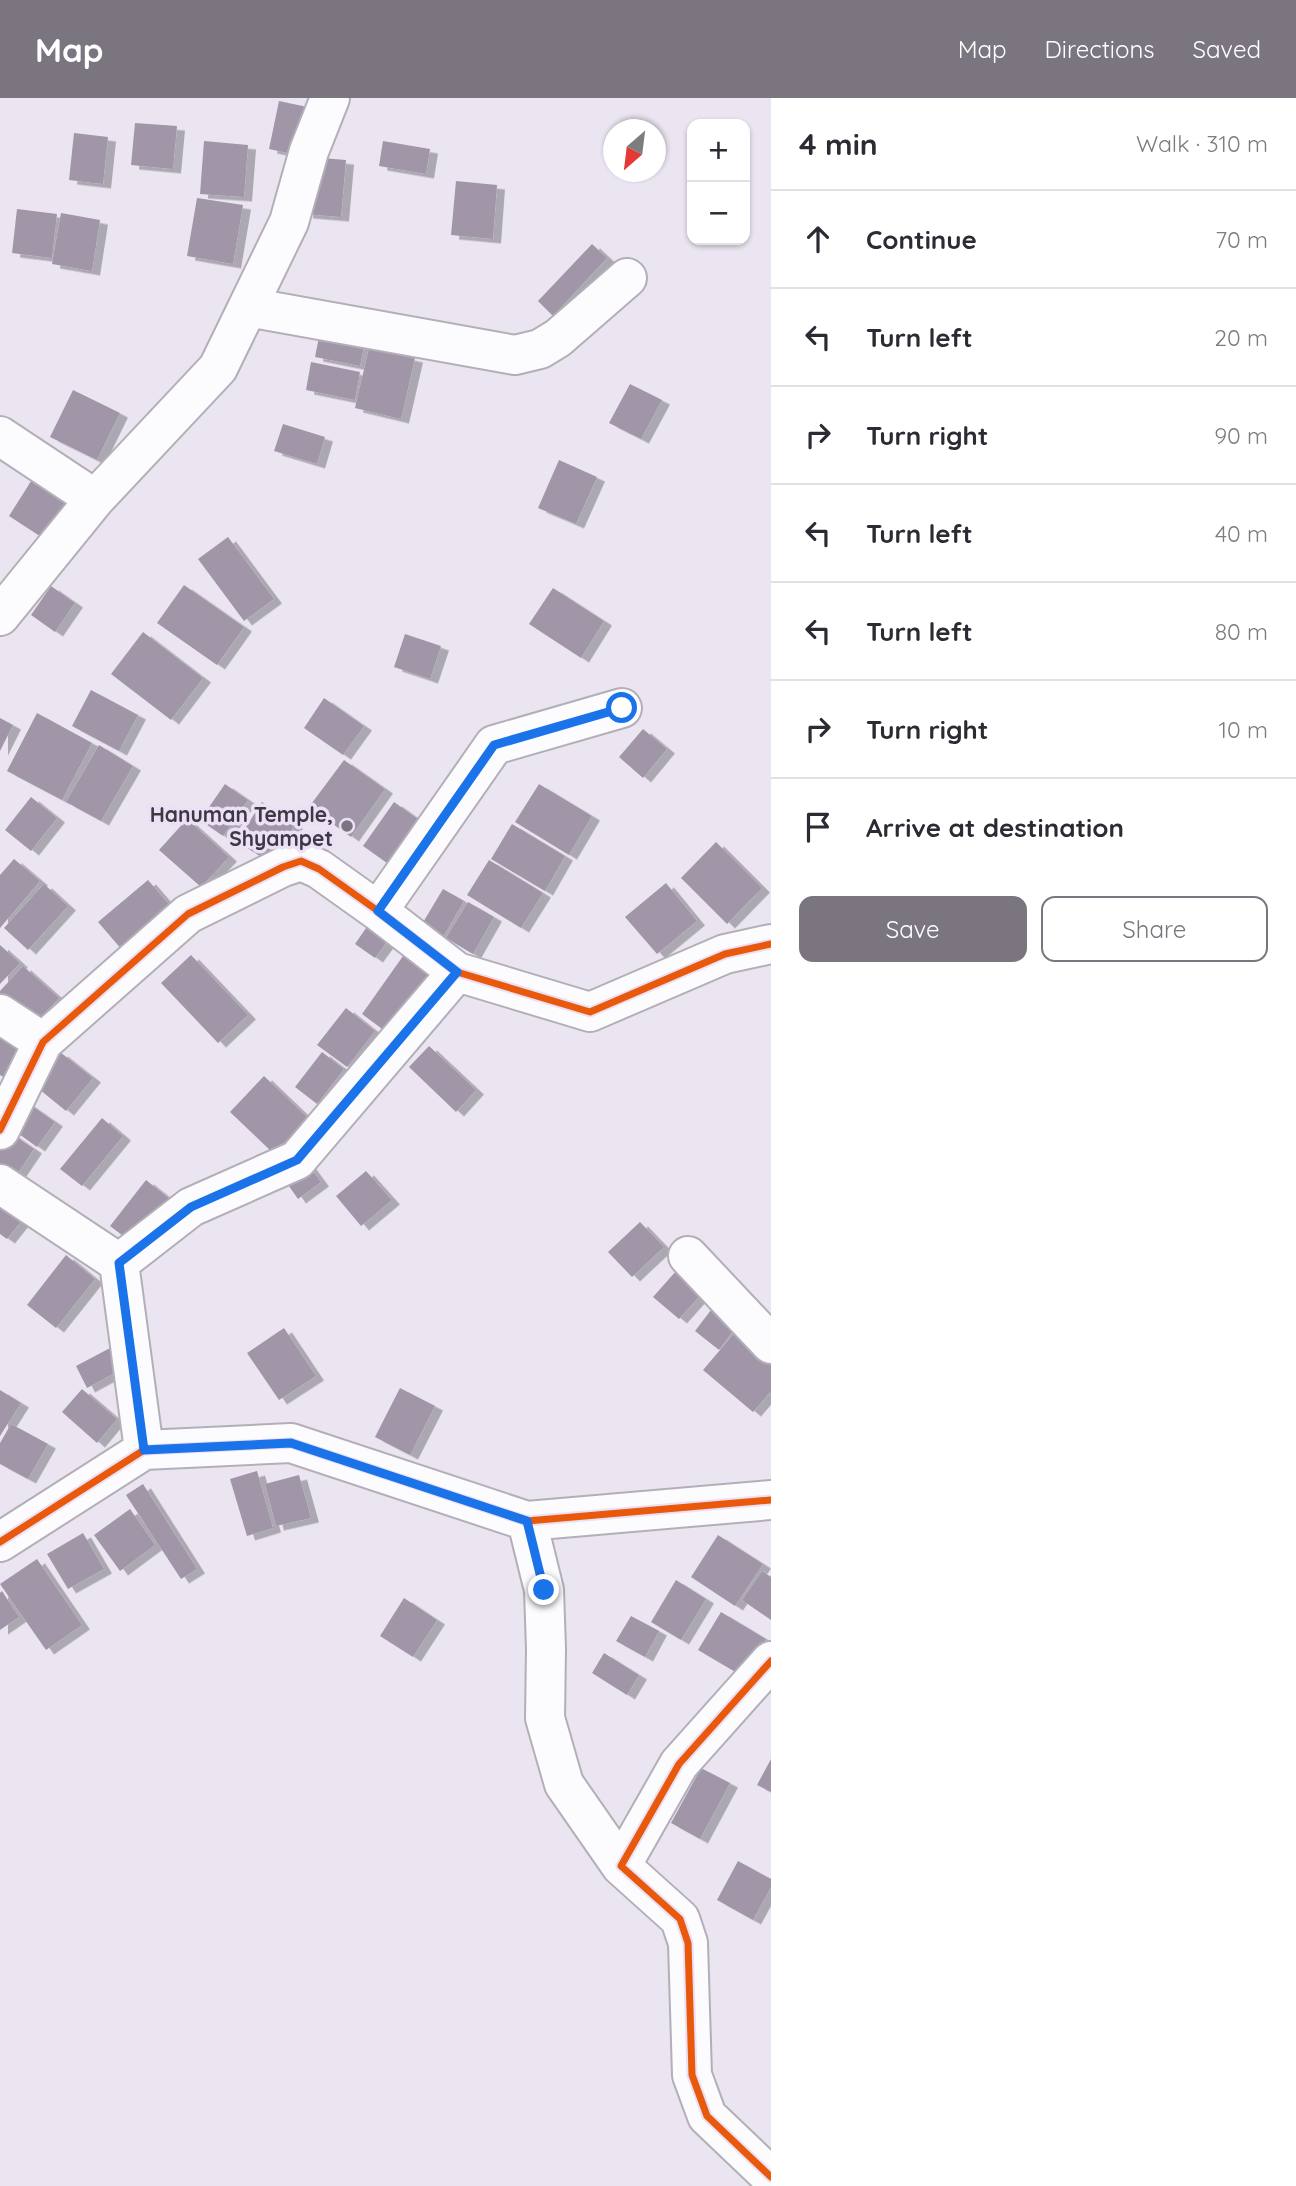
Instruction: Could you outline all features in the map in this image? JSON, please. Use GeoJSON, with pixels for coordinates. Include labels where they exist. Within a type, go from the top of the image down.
{"type":"FeatureCollection","features":[{"type":"Feature","properties":{"kind":"street"},"geometry":{"type":"LineString","coordinates":[[6,596],[218,368],[289,222],[309,151],[330,98]]}},
{"type":"Feature","properties":{"kind":"street"},"geometry":{"type":"LineString","coordinates":[[248,307],[515,355],[540,349],[558,338],[627,278]]}},
{"type":"Feature","properties":{"kind":"street"},"geometry":{"type":"LineString","coordinates":[[0,436],[95,499]]}},
{"type":"Feature","properties":{"kind":"street"},"geometry":{"type":"LineString","coordinates":[[378,911],[494,745],[622,708]]}},
{"type":"Feature","properties":{"kind":"street"},"geometry":{"type":"LineString","coordinates":[[0,1130],[43,1042],[188,914],[301,860],[319,869],[378,911],[457,972],[590,1013],[724,954],[771,944]]}},
{"type":"Feature","properties":{"kind":"street"},"geometry":{"type":"LineString","coordinates":[[119,1263],[191,1207],[297,1160],[457,972]]}},
{"type":"Feature","properties":{"kind":"street"},"geometry":{"type":"LineString","coordinates":[[0,1014],[43,1042]]}},
{"type":"Feature","properties":{"kind":"street"},"geometry":{"type":"LineString","coordinates":[[0,1184],[119,1263],[144,1450]]}},
{"type":"Feature","properties":{"kind":"street"},"geometry":{"type":"LineString","coordinates":[[688,1256],[771,1344]]}},
{"type":"Feature","properties":{"kind":"street"},"geometry":{"type":"LineString","coordinates":[[4,1535],[144,1450],[291,1443],[527,1521],[771,1500]]}},
{"type":"Feature","properties":{"kind":"street"},"geometry":{"type":"LineString","coordinates":[[527,1521],[544,1590],[545,1718],[564,1784],[621,1866],[680,1919],[688,1943],[692,2075],[706,2116],[771,2177]]}},
{"type":"Feature","properties":{"kind":"street"},"geometry":{"type":"LineString","coordinates":[[621,1866],[679,1763],[771,1661]]}},
{"type":"Feature","properties":{"kind":"building"},"geometry":{"type":"Polygon","coordinates":[[[279,101],[312,108],[302,156],[269,149],[279,101]]]}},
{"type":"Feature","properties":{"kind":"building"},"geometry":{"type":"Polygon","coordinates":[[[135,123],[177,126],[173,169],[131,165],[135,123]]]}},
{"type":"Feature","properties":{"kind":"building"},"geometry":{"type":"Polygon","coordinates":[[[74,133],[108,137],[103,184],[69,180],[74,133]]]}},
{"type":"Feature","properties":{"kind":"building"},"geometry":{"type":"Polygon","coordinates":[[[204,141],[248,145],[244,197],[200,194],[204,141]]]}},
{"type":"Feature","properties":{"kind":"building"},"geometry":{"type":"Polygon","coordinates":[[[383,141],[430,149],[426,174],[379,166],[383,141]]]}},
{"type":"Feature","properties":{"kind":"building"},"geometry":{"type":"Polygon","coordinates":[[[310,157],[346,160],[341,217],[305,214],[310,157]]]}},
{"type":"Feature","properties":{"kind":"building"},"geometry":{"type":"Polygon","coordinates":[[[456,181],[497,185],[493,239],[451,235],[456,181]]]}},
{"type":"Feature","properties":{"kind":"building"},"geometry":{"type":"Polygon","coordinates":[[[197,198],[243,205],[233,264],[187,256],[197,198]]]}},
{"type":"Feature","properties":{"kind":"building"},"geometry":{"type":"Polygon","coordinates":[[[17,209],[57,214],[52,258],[12,253],[17,209]]]}},
{"type":"Feature","properties":{"kind":"building"},"geometry":{"type":"Polygon","coordinates":[[[61,213],[100,220],[92,271],[52,264],[61,213]]]}},
{"type":"Feature","properties":{"kind":"building"},"geometry":{"type":"Polygon","coordinates":[[[592,244],[607,258],[553,316],[538,301],[592,244]]]}},
{"type":"Feature","properties":{"kind":"building"},"geometry":{"type":"Polygon","coordinates":[[[320,332],[365,341],[360,366],[315,357],[320,332]]]}},
{"type":"Feature","properties":{"kind":"building"},"geometry":{"type":"Polygon","coordinates":[[[369,348],[415,358],[401,419],[355,408],[369,348]]]}},
{"type":"Feature","properties":{"kind":"building"},"geometry":{"type":"Polygon","coordinates":[[[311,362],[360,372],[355,400],[306,390],[311,362]]]}},
{"type":"Feature","properties":{"kind":"building"},"geometry":{"type":"Polygon","coordinates":[[[630,384],[662,400],[641,439],[609,423],[630,384]]]}},
{"type":"Feature","properties":{"kind":"building"},"geometry":{"type":"Polygon","coordinates":[[[73,390],[120,413],[97,460],[50,437],[73,390]]]}},
{"type":"Feature","properties":{"kind":"building"},"geometry":{"type":"Polygon","coordinates":[[[283,424],[325,437],[317,464],[274,451],[283,424]]]}},
{"type":"Feature","properties":{"kind":"building"},"geometry":{"type":"Polygon","coordinates":[[[559,460],[597,477],[576,524],[538,508],[559,460]]]}},
{"type":"Feature","properties":{"kind":"building"},"geometry":{"type":"Polygon","coordinates":[[[33,478],[73,504],[49,542],[9,516],[33,478]]]}},
{"type":"Feature","properties":{"kind":"building"},"geometry":{"type":"Polygon","coordinates":[[[228,537],[274,599],[244,621],[198,559],[228,537]]]}},
{"type":"Feature","properties":{"kind":"building"},"geometry":{"type":"Polygon","coordinates":[[[184,585],[244,627],[217,665],[157,623],[184,585]]]}},
{"type":"Feature","properties":{"kind":"building"},"geometry":{"type":"Polygon","coordinates":[[[51,586],[75,603],[55,632],[31,615],[51,586]]]}},
{"type":"Feature","properties":{"kind":"building"},"geometry":{"type":"Polygon","coordinates":[[[553,588],[604,621],[581,658],[529,624],[553,588]]]}},
{"type":"Feature","properties":{"kind":"building"},"geometry":{"type":"Polygon","coordinates":[[[143,632],[203,678],[171,720],[111,674],[143,632]]]}},
{"type":"Feature","properties":{"kind":"building"},"geometry":{"type":"Polygon","coordinates":[[[405,634],[441,646],[430,679],[394,667],[405,634]]]}},
{"type":"Feature","properties":{"kind":"building"},"geometry":{"type":"Polygon","coordinates":[[[91,690],[138,715],[119,751],[72,726],[91,690]]]}},
{"type":"Feature","properties":{"kind":"building"},"geometry":{"type":"Polygon","coordinates":[[[324,698],[364,726],[343,755],[304,728],[324,698]]]}},
{"type":"Feature","properties":{"kind":"building"},"geometry":{"type":"Polygon","coordinates":[[[37,713],[92,743],[62,800],[7,771],[37,713]]]}},
{"type":"Feature","properties":{"kind":"building"},"geometry":{"type":"Polygon","coordinates":[[[0,718],[13,725],[0,751],[0,718]]]}},
{"type":"Feature","properties":{"kind":"building"},"geometry":{"type":"Polygon","coordinates":[[[643,729],[667,749],[643,778],[619,757],[643,729]]]}},
{"type":"Feature","properties":{"kind":"building"},"geometry":{"type":"Polygon","coordinates":[[[99,745],[133,766],[101,821],[66,802],[99,745]]]}},
{"type":"Feature","properties":{"kind":"building"},"geometry":{"type":"Polygon","coordinates":[[[344,760],[385,789],[351,837],[309,807],[344,760]]]}},
{"type":"Feature","properties":{"kind":"building"},"geometry":{"type":"Polygon","coordinates":[[[225,784],[248,800],[223,836],[200,820],[225,784]]]}},
{"type":"Feature","properties":{"kind":"building"},"geometry":{"type":"Polygon","coordinates":[[[539,784],[592,816],[569,855],[515,822],[539,784]]]}},
{"type":"Feature","properties":{"kind":"building"},"geometry":{"type":"Polygon","coordinates":[[[31,797],[57,818],[31,851],[5,830],[31,797]]]}},
{"type":"Feature","properties":{"kind":"building"},"geometry":{"type":"Polygon","coordinates":[[[262,802],[295,824],[270,863],[237,841],[262,802]]]}},
{"type":"Feature","properties":{"kind":"building"},"geometry":{"type":"Polygon","coordinates":[[[394,802],[425,824],[394,868],[363,846],[394,802]]]}},
{"type":"Feature","properties":{"kind":"building"},"geometry":{"type":"Polygon","coordinates":[[[187,819],[229,857],[201,887],[159,850],[187,819]]]}},
{"type":"Feature","properties":{"kind":"building"},"geometry":{"type":"Polygon","coordinates":[[[512,824],[565,856],[545,891],[491,859],[512,824]]]}},
{"type":"Feature","properties":{"kind":"building"},"geometry":{"type":"Polygon","coordinates":[[[716,842],[762,888],[727,924],[681,878],[716,842]]]}},
{"type":"Feature","properties":{"kind":"building"},"geometry":{"type":"Polygon","coordinates":[[[14,859],[40,881],[0,928],[0,875],[14,859]]]}},
{"type":"Feature","properties":{"kind":"building"},"geometry":{"type":"Polygon","coordinates":[[[489,860],[543,893],[521,928],[467,895],[489,860]]]}},
{"type":"Feature","properties":{"kind":"building"},"geometry":{"type":"Polygon","coordinates":[[[148,880],[173,909],[123,951],[98,922],[148,880]]]}},
{"type":"Feature","properties":{"kind":"building"},"geometry":{"type":"Polygon","coordinates":[[[666,883],[697,921],[657,954],[625,917],[666,883]]]}},
{"type":"Feature","properties":{"kind":"building"},"geometry":{"type":"Polygon","coordinates":[[[44,884],[68,906],[28,950],[4,928],[44,884]]]}},
{"type":"Feature","properties":{"kind":"building"},"geometry":{"type":"Polygon","coordinates":[[[443,889],[464,901],[443,937],[422,924],[443,889]]]}},
{"type":"Feature","properties":{"kind":"building"},"geometry":{"type":"Polygon","coordinates":[[[468,902],[494,917],[473,954],[446,938],[468,902]]]}},
{"type":"Feature","properties":{"kind":"building"},"geometry":{"type":"Polygon","coordinates":[[[373,918],[394,932],[375,958],[355,944],[373,918]]]}},
{"type":"Feature","properties":{"kind":"building"},"geometry":{"type":"Polygon","coordinates":[[[0,945],[20,963],[0,984],[0,945]]]}},
{"type":"Feature","properties":{"kind":"building"},"geometry":{"type":"Polygon","coordinates":[[[408,949],[435,968],[389,1034],[362,1014],[408,949]]]}},
{"type":"Feature","properties":{"kind":"building"},"geometry":{"type":"Polygon","coordinates":[[[191,955],[248,1015],[218,1043],[161,983],[191,955]]]}},
{"type":"Feature","properties":{"kind":"building"},"geometry":{"type":"Polygon","coordinates":[[[23,966],[59,998],[34,1025],[0,994],[23,966]]]}},
{"type":"Feature","properties":{"kind":"building"},"geometry":{"type":"Polygon","coordinates":[[[346,1008],[375,1031],[347,1067],[317,1045],[346,1008]]]}},
{"type":"Feature","properties":{"kind":"building"},"geometry":{"type":"Polygon","coordinates":[[[0,1031],[28,1047],[10,1081],[0,1075],[0,1031]]]}},
{"type":"Feature","properties":{"kind":"building"},"geometry":{"type":"Polygon","coordinates":[[[429,1046],[476,1090],[456,1112],[409,1067],[429,1046]]]}},
{"type":"Feature","properties":{"kind":"building"},"geometry":{"type":"Polygon","coordinates":[[[60,1052],[93,1078],[66,1111],[34,1085],[60,1052]]]}},
{"type":"Feature","properties":{"kind":"building"},"geometry":{"type":"Polygon","coordinates":[[[322,1052],[344,1069],[317,1104],[295,1087],[322,1052]]]}},
{"type":"Feature","properties":{"kind":"building"},"geometry":{"type":"Polygon","coordinates":[[[264,1076],[308,1118],[274,1154],[230,1112],[264,1076]]]}},
{"type":"Feature","properties":{"kind":"building"},"geometry":{"type":"Polygon","coordinates":[[[25,1101],[55,1122],[37,1147],[8,1126],[25,1101]]]}},
{"type":"Feature","properties":{"kind":"building"},"geometry":{"type":"Polygon","coordinates":[[[102,1118],[123,1136],[82,1186],[60,1169],[102,1118]]]}},
{"type":"Feature","properties":{"kind":"building"},"geometry":{"type":"Polygon","coordinates":[[[8,1131],[34,1149],[15,1177],[0,1167],[0,1143],[8,1131]]]}},
{"type":"Feature","properties":{"kind":"building"},"geometry":{"type":"Polygon","coordinates":[[[307,1163],[321,1182],[298,1199],[284,1179],[307,1163]]]}},
{"type":"Feature","properties":{"kind":"building"},"geometry":{"type":"Polygon","coordinates":[[[366,1171],[392,1200],[361,1226],[336,1196],[366,1171]]]}},
{"type":"Feature","properties":{"kind":"building"},"geometry":{"type":"Polygon","coordinates":[[[146,1180],[171,1200],[135,1245],[110,1226],[146,1180]]]}},
{"type":"Feature","properties":{"kind":"building"},"geometry":{"type":"Polygon","coordinates":[[[0,1194],[27,1214],[7,1239],[0,1234],[0,1194]]]}},
{"type":"Feature","properties":{"kind":"building"},"geometry":{"type":"Polygon","coordinates":[[[640,1222],[664,1247],[632,1277],[608,1252],[640,1222]]]}},
{"type":"Feature","properties":{"kind":"building"},"geometry":{"type":"Polygon","coordinates":[[[66,1255],[95,1279],[56,1328],[27,1305],[66,1255]]]}},
{"type":"Feature","properties":{"kind":"building"},"geometry":{"type":"Polygon","coordinates":[[[677,1270],[703,1292],[679,1319],[653,1297],[677,1270]]]}},
{"type":"Feature","properties":{"kind":"building"},"geometry":{"type":"Polygon","coordinates":[[[714,1306],[738,1324],[719,1350],[695,1331],[714,1306]]]}},
{"type":"Feature","properties":{"kind":"building"},"geometry":{"type":"Polygon","coordinates":[[[284,1328],[316,1376],[279,1400],[247,1353],[284,1328]]]}},
{"type":"Feature","properties":{"kind":"building"},"geometry":{"type":"Polygon","coordinates":[[[737,1330],[771,1359],[771,1391],[753,1412],[703,1370],[737,1330]]]}},
{"type":"Feature","properties":{"kind":"building"},"geometry":{"type":"Polygon","coordinates":[[[112,1347],[124,1368],[87,1388],[76,1366],[112,1347]]]}},
{"type":"Feature","properties":{"kind":"building"},"geometry":{"type":"Polygon","coordinates":[[[400,1388],[435,1406],[410,1455],[375,1437],[400,1388]]]}},
{"type":"Feature","properties":{"kind":"building"},"geometry":{"type":"Polygon","coordinates":[[[82,1389],[117,1419],[97,1443],[62,1412],[82,1389]]]}},
{"type":"Feature","properties":{"kind":"building"},"geometry":{"type":"Polygon","coordinates":[[[0,1390],[21,1403],[0,1436],[0,1390]]]}},
{"type":"Feature","properties":{"kind":"building"},"geometry":{"type":"Polygon","coordinates":[[[11,1424],[48,1444],[28,1479],[0,1464],[0,1443],[11,1424]]]}},
{"type":"Feature","properties":{"kind":"building"},"geometry":{"type":"Polygon","coordinates":[[[257,1471],[273,1528],[247,1536],[230,1479],[257,1471]]]}},
{"type":"Feature","properties":{"kind":"building"},"geometry":{"type":"Polygon","coordinates":[[[299,1475],[311,1518],[276,1526],[265,1484],[299,1475]]]}},
{"type":"Feature","properties":{"kind":"building"},"geometry":{"type":"Polygon","coordinates":[[[143,1484],[197,1569],[181,1579],[126,1495],[143,1484]]]}},
{"type":"Feature","properties":{"kind":"building"},"geometry":{"type":"Polygon","coordinates":[[[130,1509],[155,1545],[120,1571],[94,1535],[130,1509]]]}},
{"type":"Feature","properties":{"kind":"building"},"geometry":{"type":"Polygon","coordinates":[[[83,1533],[104,1569],[68,1589],[47,1554],[83,1533]]]}},
{"type":"Feature","properties":{"kind":"building"},"geometry":{"type":"Polygon","coordinates":[[[718,1535],[763,1564],[735,1606],[691,1577],[718,1535]]]}},
{"type":"Feature","properties":{"kind":"building"},"geometry":{"type":"Polygon","coordinates":[[[37,1559],[82,1625],[46,1650],[0,1584],[37,1559]]]}},
{"type":"Feature","properties":{"kind":"building"},"geometry":{"type":"Polygon","coordinates":[[[762,1571],[771,1577],[771,1620],[742,1600],[762,1571]]]}},
{"type":"Feature","properties":{"kind":"building"},"geometry":{"type":"Polygon","coordinates":[[[676,1580],[706,1599],[681,1640],[651,1622],[676,1580]]]}},
{"type":"Feature","properties":{"kind":"building"},"geometry":{"type":"Polygon","coordinates":[[[2,1591],[19,1617],[0,1630],[0,1593],[2,1591]]]}},
{"type":"Feature","properties":{"kind":"building"},"geometry":{"type":"Polygon","coordinates":[[[404,1598],[437,1620],[413,1657],[380,1636],[404,1598]]]}},
{"type":"Feature","properties":{"kind":"building"},"geometry":{"type":"Polygon","coordinates":[[[721,1612],[766,1639],[744,1677],[698,1650],[721,1612]]]}},
{"type":"Feature","properties":{"kind":"building"},"geometry":{"type":"Polygon","coordinates":[[[631,1616],[659,1631],[645,1657],[616,1641],[631,1616]]]}},
{"type":"Feature","properties":{"kind":"building"},"geometry":{"type":"Polygon","coordinates":[[[604,1653],[639,1675],[627,1695],[592,1673],[604,1653]]]}},
{"type":"Feature","properties":{"kind":"building"},"geometry":{"type":"Polygon","coordinates":[[[771,1759],[771,1792],[757,1785],[771,1759]]]}},
{"type":"Feature","properties":{"kind":"building"},"geometry":{"type":"Polygon","coordinates":[[[701,1768],[730,1783],[700,1839],[671,1823],[701,1768]]]}},
{"type":"Feature","properties":{"kind":"building"},"geometry":{"type":"Polygon","coordinates":[[[738,1861],[771,1879],[771,1887],[753,1920],[717,1900],[738,1861]]]}},
{"type":"Feature","properties":{"kind":"cycle path"},"geometry":{"type":"LineString","coordinates":[[0,1130],[43,1042],[188,914],[283,867],[301,861],[319,869],[457,972],[590,1012],[725,954],[771,944]]}},
{"type":"Feature","properties":{"kind":"cycle path"},"geometry":{"type":"LineString","coordinates":[[0,1542],[144,1450],[291,1443],[527,1521],[771,1500]]}},
{"type":"Feature","properties":{"kind":"cycle path"},"geometry":{"type":"LineString","coordinates":[[771,1661],[679,1764],[621,1866],[680,1919],[688,1943],[692,2075],[707,2116],[771,2177]]}},
{"type":"Feature","properties":{"kind":"place","name":"Hanuman Temple, Shyampet"},"geometry":{"type":"Point","coordinates":[347,826]}},
{"type":"Feature","properties":{"kind":"route"},"geometry":{"type":"LineString","coordinates":[[544,1590],[527,1521],[291,1443],[144,1450],[119,1263],[191,1207],[297,1160],[457,972],[378,911],[494,745],[622,708]]}}]}
